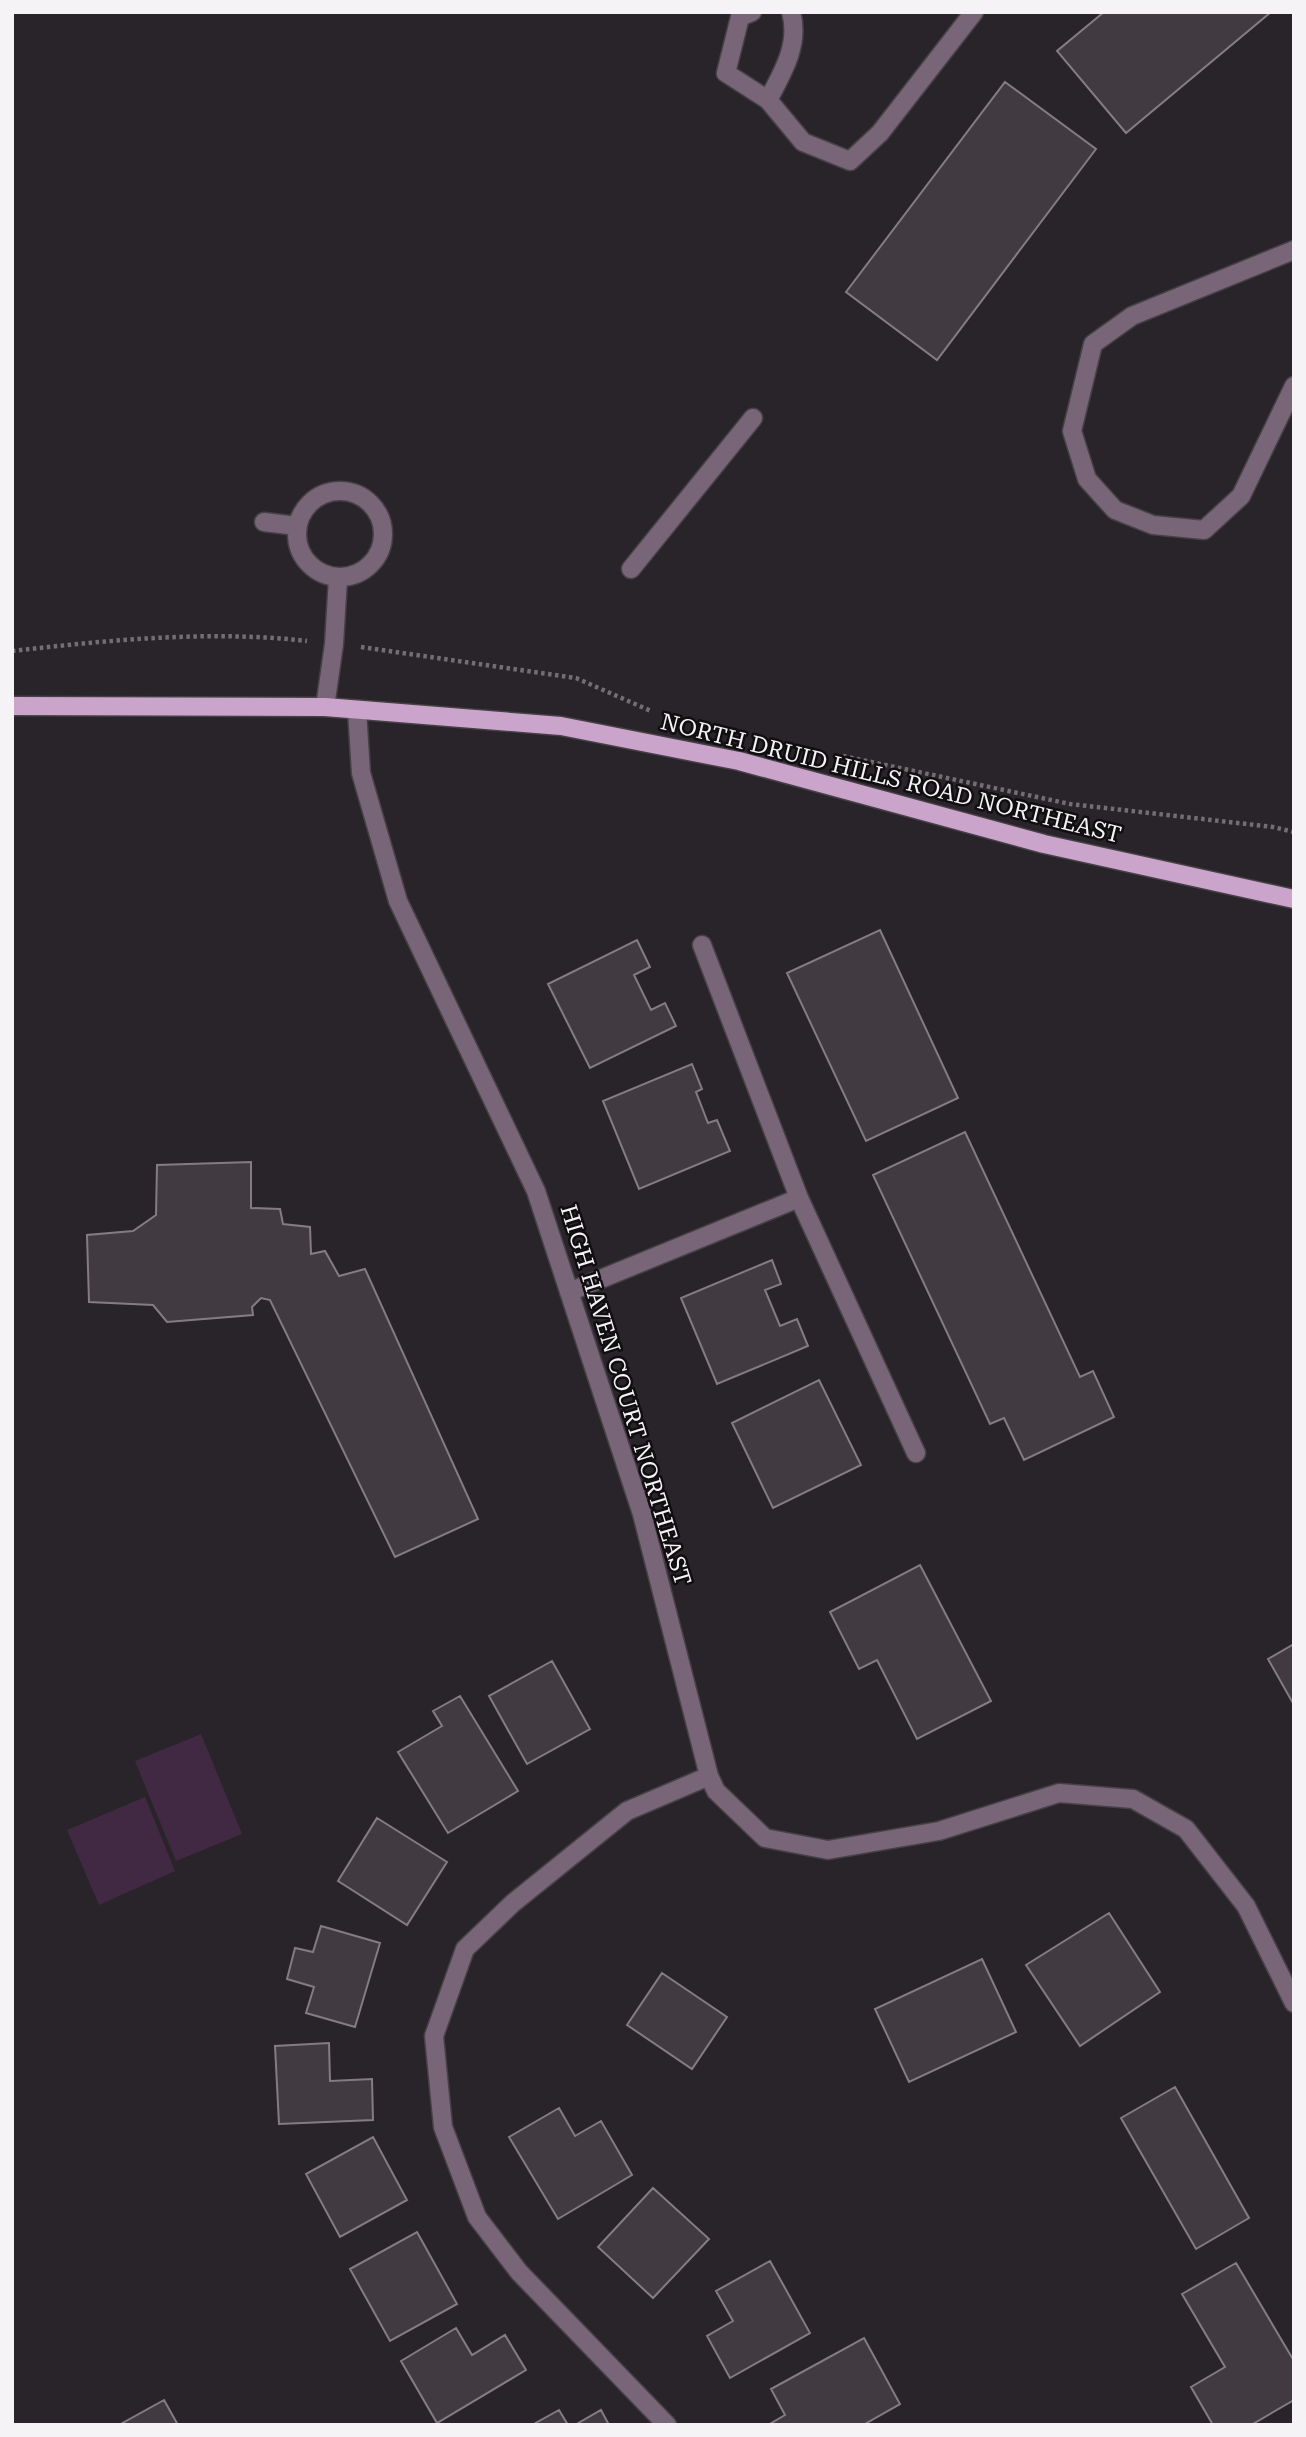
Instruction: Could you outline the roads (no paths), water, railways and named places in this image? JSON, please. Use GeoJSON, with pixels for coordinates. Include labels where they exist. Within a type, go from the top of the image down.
{"type":"FeatureCollection","features":[{"type":"Feature","properties":{"kind":"main road","name":"NORTH DRUID HILLS ROAD NORTHEAST"},"geometry":{"type":"LineString","coordinates":[[12,706],[326,707],[561,726],[739,761],[1044,844],[1294,899]]}},
{"type":"Feature","properties":{"kind":"street"},"geometry":{"type":"LineString","coordinates":[[751,12],[740,17],[726,72],[768,100],[803,142],[850,160],[880,133],[974,12]]}},
{"type":"Feature","properties":{"kind":"street"},"geometry":{"type":"LineString","coordinates":[[768,100],[783,71],[797,32],[792,12]]}},
{"type":"Feature","properties":{"kind":"street"},"geometry":{"type":"LineString","coordinates":[[1294,250],[1132,316],[1093,344],[1072,431],[1087,479],[1115,510],[1153,525],[1205,530],[1241,496],[1294,386]]}},
{"type":"Feature","properties":{"kind":"street"},"geometry":{"type":"LineString","coordinates":[[631,569],[753,418]]}},
{"type":"Feature","properties":{"kind":"street"},"geometry":{"type":"LineString","coordinates":[[330,491],[355,492],[375,507],[384,530],[380,554],[362,572],[338,578],[315,570],[299,550],[297,526],[309,504],[330,491]]}},
{"type":"Feature","properties":{"kind":"street"},"geometry":{"type":"LineString","coordinates":[[264,522],[297,526]]}},
{"type":"Feature","properties":{"kind":"street"},"geometry":{"type":"LineString","coordinates":[[326,707],[334,644],[338,578]]}},
{"type":"Feature","properties":{"kind":"street","name":"HIGH HAVEN COURT NORTHEAST"},"geometry":{"type":"LineString","coordinates":[[357,710],[361,773],[398,901],[536,1191],[642,1514],[709,1776],[716,1791],[765,1838],[828,1850],[939,1830],[1059,1793],[1133,1799],[1186,1829],[1246,1906],[1294,2003]]}},
{"type":"Feature","properties":{"kind":"street"},"geometry":{"type":"LineString","coordinates":[[702,944],[799,1198],[916,1453]]}},
{"type":"Feature","properties":{"kind":"street"},"geometry":{"type":"LineString","coordinates":[[569,1292],[799,1198]]}},
{"type":"Feature","properties":{"kind":"street"},"geometry":{"type":"LineString","coordinates":[[667,2425],[519,2272],[477,2217],[443,2127],[433,2035],[465,1949],[513,1903],[627,1811],[709,1776]]}}]}
